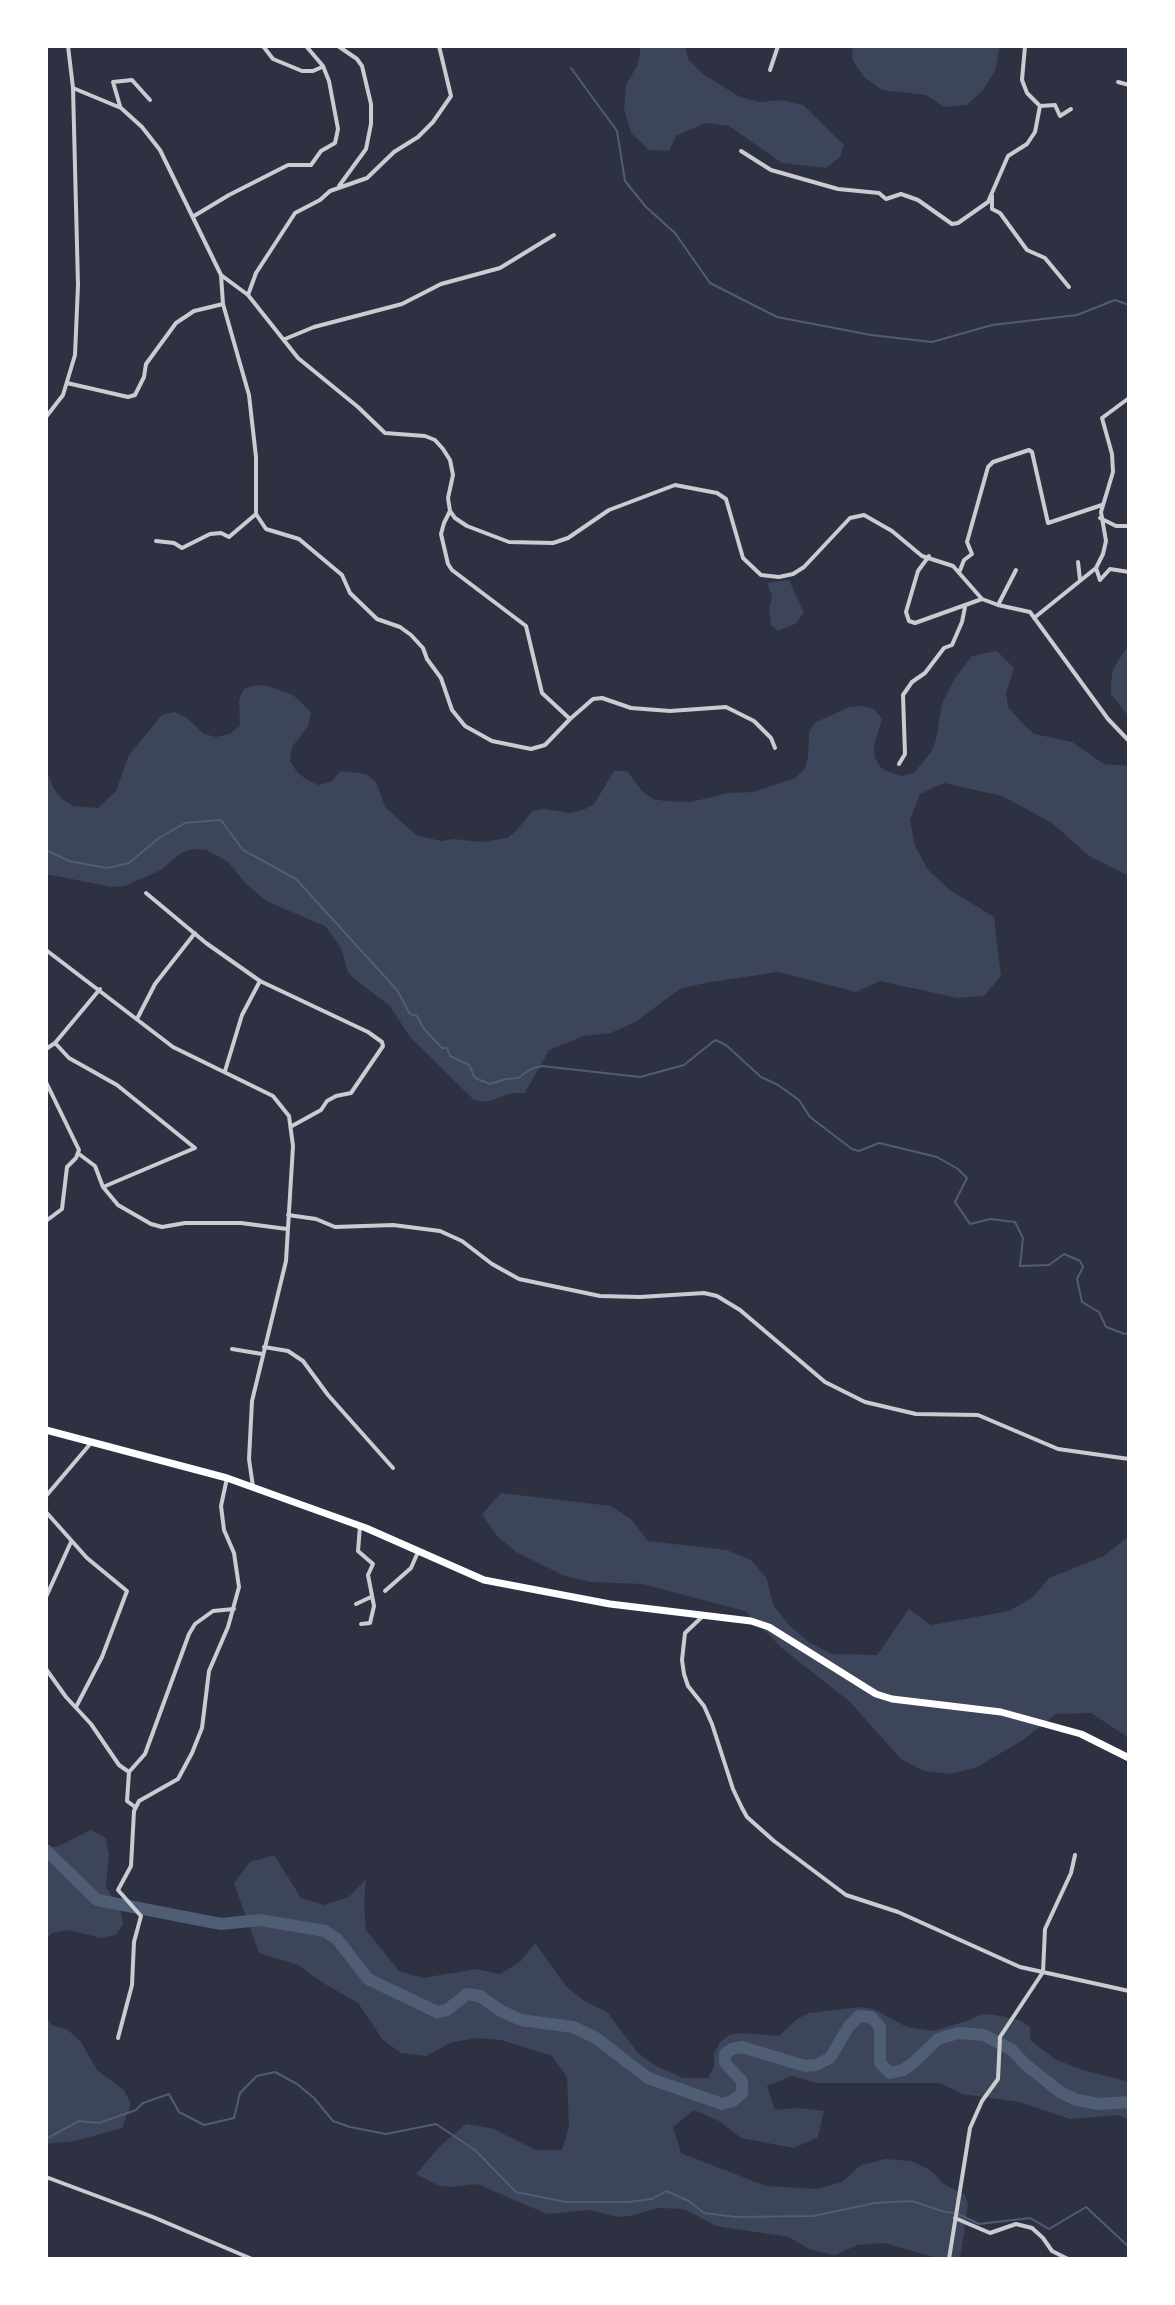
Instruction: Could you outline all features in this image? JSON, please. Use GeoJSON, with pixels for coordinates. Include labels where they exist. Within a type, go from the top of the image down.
{"type":"FeatureCollection","features":[{"type":"Feature","properties":{"kind":"main road"},"geometry":{"type":"LineString","coordinates":[[46,1430],[227,1478],[360,1526],[465,1573],[501,1584],[610,1604],[751,1621],[769,1627],[876,1694],[892,1699],[1001,1712],[1081,1734],[1129,1758]]}},
{"type":"Feature","properties":{"kind":"street"},"geometry":{"type":"LineString","coordinates":[[46,417],[63,395],[75,355],[78,285],[73,88],[68,46]]}},
{"type":"Feature","properties":{"kind":"street"},"geometry":{"type":"LineString","coordinates":[[263,46],[273,59],[302,71],[313,71],[323,66]]}},
{"type":"Feature","properties":{"kind":"street"},"geometry":{"type":"LineString","coordinates":[[194,216],[288,165],[311,165],[321,151],[335,143],[338,129],[323,66],[306,46]]}},
{"type":"Feature","properties":{"kind":"street"},"geometry":{"type":"LineString","coordinates":[[337,188],[366,149],[371,124],[371,104],[362,66],[338,46]]}},
{"type":"Feature","properties":{"kind":"street"},"geometry":{"type":"LineString","coordinates":[[248,295],[256,273],[295,213],[337,188],[367,178],[433,122],[451,96],[439,46]]}},
{"type":"Feature","properties":{"kind":"street"},"geometry":{"type":"LineString","coordinates":[[770,70],[778,46]]}},
{"type":"Feature","properties":{"kind":"street"},"geometry":{"type":"LineString","coordinates":[[1025,46],[1022,80],[1027,93],[1040,106],[1055,105],[1060,116],[1071,109]]}},
{"type":"Feature","properties":{"kind":"street"},"geometry":{"type":"LineString","coordinates":[[121,108],[113,82],[132,80],[150,100]]}},
{"type":"Feature","properties":{"kind":"street"},"geometry":{"type":"LineString","coordinates":[[1118,82],[1129,85]]}},
{"type":"Feature","properties":{"kind":"street"},"geometry":{"type":"LineString","coordinates":[[73,88],[121,108],[160,150],[221,275],[223,304],[249,395],[256,457],[256,514],[266,529],[299,539],[342,575],[350,593],[377,619],[400,627],[411,635],[423,648],[441,678],[452,710],[465,726],[492,741],[531,749],[545,745],[593,699],[602,698],[631,708],[670,711],[726,707],[754,721],[771,738],[775,748]]}},
{"type":"Feature","properties":{"kind":"street"},"geometry":{"type":"LineString","coordinates":[[741,151],[771,170],[838,189],[879,193],[886,199],[901,194],[918,200],[952,224],[988,202],[1008,156],[1027,144],[1035,132],[1040,106]]}},
{"type":"Feature","properties":{"kind":"street"},"geometry":{"type":"LineString","coordinates":[[992,190],[992,209],[1000,213],[1027,250],[1045,258],[1069,287]]}},
{"type":"Feature","properties":{"kind":"street"},"geometry":{"type":"LineString","coordinates":[[285,339],[303,330],[402,304],[441,284],[500,268],[554,235]]}},
{"type":"Feature","properties":{"kind":"street"},"geometry":{"type":"LineString","coordinates":[[221,275],[248,295],[298,358],[385,433],[425,436],[435,440],[450,460],[453,475],[448,498],[450,511],[467,526],[509,542],[553,543],[568,538],[609,510],[675,485],[717,493],[726,499],[743,558],[761,575],[779,577],[793,574],[804,567],[855,516],[864,515],[892,531],[922,556],[950,564],[982,599],[1030,612],[1108,719],[1129,741]]}},
{"type":"Feature","properties":{"kind":"street"},"geometry":{"type":"LineString","coordinates":[[67,383],[128,397],[135,395],[144,377],[146,364],[176,323],[194,311],[223,304]]}},
{"type":"Feature","properties":{"kind":"street"},"geometry":{"type":"LineString","coordinates":[[1034,618],[1096,568],[1106,541],[1100,518],[1113,472],[1112,454],[1102,418],[1129,398]]}},
{"type":"Feature","properties":{"kind":"street"},"geometry":{"type":"LineString","coordinates":[[959,573],[964,560],[972,554],[967,542],[988,467],[993,462],[1029,450],[1032,452],[1048,523],[1102,505]]}},
{"type":"Feature","properties":{"kind":"street"},"geometry":{"type":"LineString","coordinates":[[450,511],[441,534],[448,564],[526,626],[538,685],[542,693],[570,719]]}},
{"type":"Feature","properties":{"kind":"street"},"geometry":{"type":"LineString","coordinates":[[156,541],[174,543],[182,548],[210,534],[221,533],[229,537],[256,514]]}},
{"type":"Feature","properties":{"kind":"street"},"geometry":{"type":"LineString","coordinates":[[1100,518],[1116,526],[1129,526]]}},
{"type":"Feature","properties":{"kind":"street"},"geometry":{"type":"LineString","coordinates":[[929,556],[918,571],[906,612],[907,619],[915,623],[982,599]]}},
{"type":"Feature","properties":{"kind":"street"},"geometry":{"type":"LineString","coordinates":[[1078,562],[1080,580]]}},
{"type":"Feature","properties":{"kind":"street"},"geometry":{"type":"LineString","coordinates":[[1096,568],[1100,580],[1110,569],[1129,572]]}},
{"type":"Feature","properties":{"kind":"street"},"geometry":{"type":"LineString","coordinates":[[998,605],[1016,570]]}},
{"type":"Feature","properties":{"kind":"street"},"geometry":{"type":"LineString","coordinates":[[899,764],[905,754],[903,695],[944,648],[952,645],[965,607]]}},
{"type":"Feature","properties":{"kind":"street"},"geometry":{"type":"LineString","coordinates":[[146,893],[260,981],[368,1032],[383,1044],[351,1093],[336,1096],[321,1110],[292,1126]]}},
{"type":"Feature","properties":{"kind":"street"},"geometry":{"type":"LineString","coordinates":[[137,1019],[155,984],[195,933]]}},
{"type":"Feature","properties":{"kind":"street"},"geometry":{"type":"LineString","coordinates":[[46,950],[173,1047],[273,1096],[284,1107],[292,1126],[286,1261],[252,1401],[249,1459],[254,1489]]}},
{"type":"Feature","properties":{"kind":"street"},"geometry":{"type":"LineString","coordinates":[[225,1071],[236,1031],[260,981]]}},
{"type":"Feature","properties":{"kind":"street"},"geometry":{"type":"LineString","coordinates":[[46,1049],[55,1043],[100,989]]}},
{"type":"Feature","properties":{"kind":"street"},"geometry":{"type":"LineString","coordinates":[[55,1043],[69,1058],[117,1085],[195,1148],[103,1187]]}},
{"type":"Feature","properties":{"kind":"street"},"geometry":{"type":"LineString","coordinates":[[46,1082],[79,1154],[95,1166],[103,1187],[118,1205],[131,1214],[162,1227],[185,1223],[241,1223],[287,1229]]}},
{"type":"Feature","properties":{"kind":"street"},"geometry":{"type":"LineString","coordinates":[[46,1221],[62,1209],[67,1167],[79,1154]]}},
{"type":"Feature","properties":{"kind":"street"},"geometry":{"type":"LineString","coordinates":[[288,1215],[316,1219],[335,1227],[393,1225],[440,1231],[462,1241],[492,1264],[519,1279],[600,1296],[704,1293],[717,1296],[740,1310],[825,1382],[865,1402],[916,1414],[978,1415],[1058,1449],[1129,1459]]}},
{"type":"Feature","properties":{"kind":"street"},"geometry":{"type":"LineString","coordinates":[[264,1347],[288,1351],[303,1361],[328,1395],[393,1468]]}},
{"type":"Feature","properties":{"kind":"street"},"geometry":{"type":"LineString","coordinates":[[232,1349],[262,1354]]}},
{"type":"Feature","properties":{"kind":"street"},"geometry":{"type":"LineString","coordinates":[[46,1496],[92,1441]]}},
{"type":"Feature","properties":{"kind":"street"},"geometry":{"type":"LineString","coordinates":[[118,2038],[132,1985],[134,1942],[141,1916],[118,1890],[131,1866],[135,1807],[139,1801],[178,1779],[192,1753],[202,1728],[209,1671],[234,1609],[239,1587],[234,1553],[224,1530],[221,1506],[227,1478]]}},
{"type":"Feature","properties":{"kind":"street"},"geometry":{"type":"LineString","coordinates":[[46,1512],[71,1542],[127,1591],[102,1657],[76,1707]]}},
{"type":"Feature","properties":{"kind":"street"},"geometry":{"type":"LineString","coordinates":[[360,1526],[358,1551],[373,1564],[368,1575],[374,1606],[370,1623],[361,1624]]}},
{"type":"Feature","properties":{"kind":"street"},"geometry":{"type":"LineString","coordinates":[[46,1597],[71,1542]]}},
{"type":"Feature","properties":{"kind":"street"},"geometry":{"type":"LineString","coordinates":[[385,1591],[411,1568],[418,1552]]}},
{"type":"Feature","properties":{"kind":"street"},"geometry":{"type":"LineString","coordinates":[[356,1604],[371,1597]]}},
{"type":"Feature","properties":{"kind":"street"},"geometry":{"type":"LineString","coordinates":[[135,1807],[127,1801],[129,1772],[145,1754],[161,1705],[195,1624],[213,1611],[234,1609]]}},
{"type":"Feature","properties":{"kind":"street"},"geometry":{"type":"LineString","coordinates":[[703,1615],[685,1633],[684,1674],[688,1686],[704,1706],[733,1789],[747,1817],[846,1895],[898,1912],[1020,1967],[1129,1991]]}},
{"type":"Feature","properties":{"kind":"street"},"geometry":{"type":"LineString","coordinates":[[46,1669],[119,1765],[129,1772]]}},
{"type":"Feature","properties":{"kind":"street"},"geometry":{"type":"LineString","coordinates":[[949,2259],[970,2128],[982,2101],[998,2079],[1000,2037],[1043,1972],[1045,1929],[1071,1873],[1075,1855]]}},
{"type":"Feature","properties":{"kind":"street"},"geometry":{"type":"LineString","coordinates":[[46,2177],[153,2217],[252,2259]]}},
{"type":"Feature","properties":{"kind":"street"},"geometry":{"type":"LineString","coordinates":[[955,2218],[990,2233],[1016,2224],[1032,2228],[1052,2251],[1068,2259]]}},
{"type":"Feature","properties":{"kind":"shaded area"},"geometry":{"type":"Polygon","coordinates":[[[641,46],[685,46],[688,59],[703,74],[740,97],[760,102],[782,100],[803,105],[844,145],[840,157],[826,168],[782,163],[729,126],[705,123],[676,136],[669,151],[649,150],[631,133],[624,109],[626,85],[638,64],[641,46]]]}},
{"type":"Feature","properties":{"kind":"shaded area"},"geometry":{"type":"Polygon","coordinates":[[[853,46],[1000,46],[995,71],[983,90],[967,105],[944,107],[926,95],[882,90],[864,77],[852,59],[853,46]]]}},
{"type":"Feature","properties":{"kind":"shaded area"},"geometry":{"type":"Polygon","coordinates":[[[789,580],[804,613],[795,624],[778,631],[771,625],[769,609],[772,596],[767,583],[789,580]]]}},
{"type":"Feature","properties":{"kind":"shaded area"},"geometry":{"type":"Polygon","coordinates":[[[1129,644],[1129,717],[1111,694],[1111,682],[1113,669],[1129,644]]]}},
{"type":"Feature","properties":{"kind":"shaded area"},"geometry":{"type":"Polygon","coordinates":[[[997,651],[1014,668],[1006,693],[1008,707],[1025,726],[1035,734],[1072,742],[1104,764],[1129,766],[1129,876],[1089,856],[1052,823],[1002,796],[944,783],[920,794],[910,820],[915,846],[928,870],[950,890],[994,917],[1001,976],[984,996],[957,998],[880,981],[856,992],[778,972],[705,983],[680,989],[635,1022],[611,1033],[584,1036],[549,1050],[525,1093],[512,1093],[487,1102],[474,1100],[410,1037],[389,1005],[348,972],[341,948],[325,926],[266,901],[245,883],[229,863],[218,856],[206,850],[193,849],[181,853],[161,870],[125,886],[112,887],[46,874],[46,770],[62,799],[73,806],[98,808],[116,791],[129,755],[162,715],[174,712],[186,717],[204,734],[216,737],[229,734],[240,726],[239,700],[244,689],[256,685],[293,695],[311,712],[308,726],[292,747],[290,761],[307,780],[318,785],[332,781],[340,771],[366,774],[376,782],[385,807],[416,835],[441,841],[482,842],[507,838],[532,811],[545,809],[570,813],[583,810],[594,804],[614,771],[627,771],[643,792],[653,799],[665,801],[691,802],[728,793],[753,792],[795,778],[804,770],[808,758],[809,732],[816,722],[850,707],[874,709],[882,719],[874,745],[875,758],[882,769],[901,776],[914,773],[931,752],[942,703],[955,678],[972,656],[997,651]]]}},
{"type":"Feature","properties":{"kind":"shaded area"},"geometry":{"type":"Polygon","coordinates":[[[501,1493],[611,1506],[632,1520],[648,1541],[727,1550],[751,1560],[767,1579],[773,1605],[789,1625],[809,1642],[831,1654],[877,1655],[909,1609],[931,1625],[1009,1611],[1033,1597],[1049,1578],[1104,1556],[1129,1536],[1129,1738],[1091,1713],[1056,1714],[1023,1740],[977,1767],[950,1774],[924,1771],[901,1759],[850,1702],[783,1649],[745,1611],[642,1584],[591,1582],[565,1576],[516,1552],[496,1535],[482,1514],[501,1493]]]}},
{"type":"Feature","properties":{"kind":"shaded area"},"geometry":{"type":"Polygon","coordinates":[[[91,1830],[106,1838],[109,1855],[106,1887],[121,1912],[123,1924],[116,1935],[101,1938],[68,1930],[52,1933],[46,1940],[46,1849],[91,1830]]]}},
{"type":"Feature","properties":{"kind":"shaded area"},"geometry":{"type":"Polygon","coordinates":[[[274,1855],[301,1898],[324,1905],[349,1897],[366,1879],[366,1930],[399,1971],[423,1978],[476,1969],[500,1974],[520,1962],[535,1943],[565,1985],[584,2001],[607,2012],[637,2052],[654,2065],[683,2078],[708,2078],[714,2067],[714,2054],[720,2042],[729,2035],[779,2036],[797,2019],[809,2013],[860,2007],[873,2009],[907,2027],[933,2031],[982,2014],[995,2015],[1020,2020],[1030,2027],[1030,2040],[1055,2059],[1129,2082],[1129,2120],[1118,2115],[1070,2119],[1019,2102],[962,2094],[940,2083],[817,2083],[792,2076],[767,2086],[775,2110],[799,2108],[824,2111],[818,2137],[794,2148],[741,2138],[719,2121],[694,2110],[673,2127],[681,2153],[766,2186],[817,2189],[842,2182],[861,2165],[885,2159],[911,2161],[930,2170],[944,2184],[965,2195],[968,2205],[960,2259],[939,2259],[885,2243],[858,2245],[835,2255],[811,2250],[789,2237],[716,2226],[684,2209],[657,2208],[618,2217],[590,2210],[547,2214],[477,2184],[439,2186],[416,2174],[439,2147],[466,2124],[491,2128],[536,2150],[562,2150],[569,2126],[567,2077],[552,2056],[501,2040],[476,2038],[450,2043],[426,2056],[401,2053],[383,2040],[358,2003],[298,1965],[259,1953],[234,1883],[250,1862],[274,1855]]]}},
{"type":"Feature","properties":{"kind":"shaded area"},"geometry":{"type":"Polygon","coordinates":[[[46,2017],[52,2025],[68,2030],[81,2042],[97,2070],[124,2090],[131,2104],[122,2128],[75,2141],[46,2144],[46,2017]]]}},
{"type":"Feature","properties":{"kind":"waterway"},"geometry":{"type":"LineString","coordinates":[[571,68],[617,131],[625,181],[646,207],[675,233],[710,283],[777,317],[871,335],[932,342],[992,325],[1077,315],[1115,300],[1129,305]]}},
{"type":"Feature","properties":{"kind":"waterway"},"geometry":{"type":"LineString","coordinates":[[46,850],[69,861],[107,868],[129,863],[159,838],[185,823],[221,820],[243,850],[296,879],[397,990],[410,1014],[417,1016],[424,1029],[442,1048],[447,1048],[450,1056],[469,1065],[475,1078],[490,1084],[518,1078],[542,1066],[640,1077],[684,1065],[715,1040],[726,1045],[761,1077],[799,1100],[810,1117],[852,1149],[859,1151],[879,1143],[937,1157],[958,1169],[967,1178],[955,1202],[970,1224],[990,1219],[1015,1222],[1023,1238],[1020,1266],[1049,1265],[1064,1254],[1080,1261],[1083,1267],[1077,1279],[1082,1302],[1099,1312],[1106,1327],[1125,1334],[1129,1332]]}},
{"type":"Feature","properties":{"kind":"waterway"},"geometry":{"type":"LineString","coordinates":[[46,1850],[97,1900],[221,1924],[260,1920],[325,1931],[337,1939],[368,1979],[437,2012],[447,2010],[467,1994],[480,1996],[521,2020],[573,2027],[596,2038],[648,2078],[722,2104],[733,2101],[742,2093],[742,2081],[725,2063],[725,2054],[732,2049],[742,2047],[805,2066],[816,2065],[830,2058],[849,2026],[859,2016],[871,2017],[880,2027],[880,2063],[890,2073],[903,2070],[913,2063],[938,2039],[958,2033],[984,2035],[1012,2050],[1060,2092],[1077,2100],[1099,2104],[1129,2102]]}},
{"type":"Feature","properties":{"kind":"waterway"},"geometry":{"type":"LineString","coordinates":[[46,2139],[79,2121],[99,2123],[169,2094],[179,2112],[204,2125],[234,2118],[240,2093],[257,2076],[275,2072],[314,2098],[333,2121],[350,2127],[386,2134],[436,2124],[475,2150],[516,2192],[566,2202],[629,2202],[652,2199],[666,2191],[689,2201],[704,2213],[736,2217],[813,2216],[875,2203],[912,2201],[956,2213],[979,2224],[1030,2218],[1049,2229],[1086,2207],[1129,2247]]}}]}
